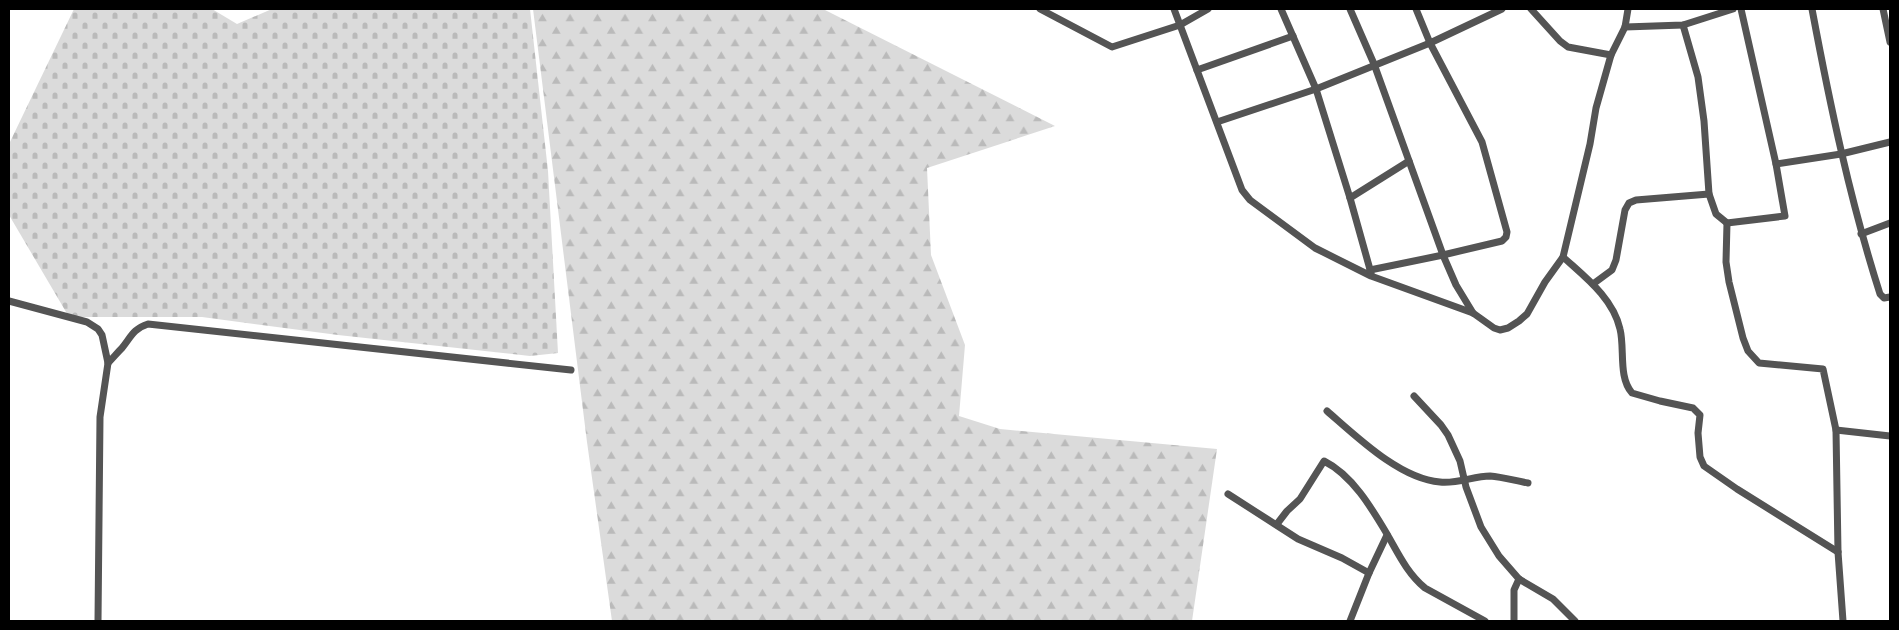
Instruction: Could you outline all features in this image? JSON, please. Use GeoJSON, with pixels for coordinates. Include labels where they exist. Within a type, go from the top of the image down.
{"type":"FeatureCollection","features":[{"type":"Feature","properties":{"kind":"street"},"geometry":{"type":"LineString","coordinates":[[1174,9],[1242,190],[1250,200],[1316,248],[1371,273],[1473,313],[1494,328],[1500,330],[1508,328],[1527,314],[1545,282],[1563,256],[1590,144],[1596,108],[1612,56],[1625,27],[1628,9]]}},
{"type":"Feature","properties":{"kind":"street"},"geometry":{"type":"LineString","coordinates":[[1044,10],[1112,47],[1180,25],[1208,9]]}},
{"type":"Feature","properties":{"kind":"street"},"geometry":{"type":"LineString","coordinates":[[1281,9],[1316,89],[1371,273]]}},
{"type":"Feature","properties":{"kind":"street"},"geometry":{"type":"LineString","coordinates":[[1350,9],[1374,64],[1443,255],[1456,285],[1473,313]]}},
{"type":"Feature","properties":{"kind":"street"},"geometry":{"type":"LineString","coordinates":[[1371,273],[1502,240],[1506,237],[1507,232],[1482,142],[1430,43],[1416,9]]}},
{"type":"Feature","properties":{"kind":"street"},"geometry":{"type":"LineString","coordinates":[[1217,122],[1316,89],[1430,43],[1502,9]]}},
{"type":"Feature","properties":{"kind":"street"},"geometry":{"type":"LineString","coordinates":[[1531,9],[1560,42],[1568,47],[1612,56]]}},
{"type":"Feature","properties":{"kind":"street"},"geometry":{"type":"LineString","coordinates":[[1625,27],[1683,25],[1733,9]]}},
{"type":"Feature","properties":{"kind":"street"},"geometry":{"type":"LineString","coordinates":[[1683,25],[1698,77],[1704,120],[1709,194],[1716,214],[1727,222],[1785,216],[1776,164],[1740,9]]}},
{"type":"Feature","properties":{"kind":"street"},"geometry":{"type":"LineString","coordinates":[[1812,9],[1841,154],[1861,234],[1880,294],[1884,298],[1890,297]]}},
{"type":"Feature","properties":{"kind":"street"},"geometry":{"type":"LineString","coordinates":[[1883,9],[1890,42]]}},
{"type":"Feature","properties":{"kind":"street"},"geometry":{"type":"LineString","coordinates":[[1197,70],[1293,36]]}},
{"type":"Feature","properties":{"kind":"street"},"geometry":{"type":"LineString","coordinates":[[1776,164],[1841,154],[1890,142]]}},
{"type":"Feature","properties":{"kind":"street"},"geometry":{"type":"LineString","coordinates":[[1350,198],[1409,161]]}},
{"type":"Feature","properties":{"kind":"street"},"geometry":{"type":"LineString","coordinates":[[1593,284],[1612,270],[1616,260],[1625,210],[1629,203],[1636,200],[1709,194]]}},
{"type":"Feature","properties":{"kind":"street"},"geometry":{"type":"LineString","coordinates":[[1727,222],[1726,262],[1741,329],[1748,351],[1759,363],[1823,369],[1836,430],[1838,552],[1843,621]]}},
{"type":"Feature","properties":{"kind":"street"},"geometry":{"type":"LineString","coordinates":[[1861,234],[1890,223]]}},
{"type":"Feature","properties":{"kind":"street"},"geometry":{"type":"LineString","coordinates":[[1563,256],[1593,284],[1606,300],[1617,319],[1626,383],[1632,393],[1697,410],[1700,415],[1698,433],[1700,457],[1704,466],[1737,489],[1838,552]]}},
{"type":"Feature","properties":{"kind":"street"},"geometry":{"type":"LineString","coordinates":[[9,301],[87,322],[98,329],[102,335],[108,363],[100,417],[98,621]]}},
{"type":"Feature","properties":{"kind":"street"},"geometry":{"type":"LineString","coordinates":[[108,363],[123,347],[132,333],[139,327],[148,324],[571,370]]}},
{"type":"Feature","properties":{"kind":"street"},"geometry":{"type":"LineString","coordinates":[[1414,396],[1448,435],[1460,461],[1464,480],[1481,527],[1502,560],[1519,579],[1553,599],[1575,621]]}},
{"type":"Feature","properties":{"kind":"street"},"geometry":{"type":"LineString","coordinates":[[1328,411],[1363,442],[1392,463],[1410,474],[1421,478],[1438,482],[1490,476],[1528,483]]}},
{"type":"Feature","properties":{"kind":"street"},"geometry":{"type":"LineString","coordinates":[[1836,430],[1890,436]]}},
{"type":"Feature","properties":{"kind":"street"},"geometry":{"type":"LineString","coordinates":[[1277,524],[1300,499],[1324,461],[1331,464],[1352,483],[1387,535],[1400,559],[1417,582],[1485,621]]}},
{"type":"Feature","properties":{"kind":"street"},"geometry":{"type":"LineString","coordinates":[[1228,494],[1310,545],[1342,558],[1369,573]]}},
{"type":"Feature","properties":{"kind":"street"},"geometry":{"type":"LineString","coordinates":[[1350,621],[1369,573],[1387,535]]}},
{"type":"Feature","properties":{"kind":"street"},"geometry":{"type":"LineString","coordinates":[[1514,621],[1514,590],[1519,579]]}},
{"type":"Feature","properties":{"kind":"green space"},"geometry":{"type":"Polygon","coordinates":[[[74,9],[212,9],[237,24],[272,9],[530,9],[548,171],[558,353],[530,356],[338,335],[202,317],[69,317],[9,215],[9,144],[74,9]]]}},
{"type":"Feature","properties":{"kind":"green space"},"geometry":{"type":"Polygon","coordinates":[[[533,9],[823,9],[1055,126],[927,168],[931,255],[965,345],[959,416],[1000,429],[1217,449],[1192,621],[612,621],[587,442],[533,9]]]}}]}
